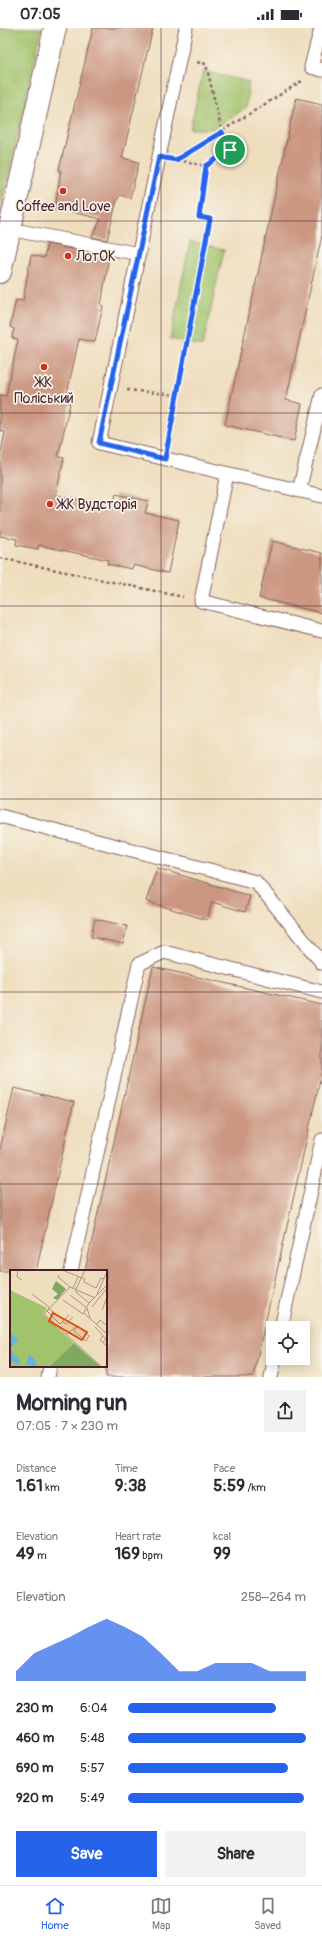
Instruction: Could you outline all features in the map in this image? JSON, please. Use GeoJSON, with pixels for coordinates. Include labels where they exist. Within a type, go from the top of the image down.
{"type":"FeatureCollection","features":[{"type":"Feature","properties":{"kind":"street"},"geometry":{"type":"LineString","coordinates":[[0,272],[55,28]]}},
{"type":"Feature","properties":{"kind":"lane"},"geometry":{"type":"LineString","coordinates":[[186,28],[99,443],[322,496]]}},
{"type":"Feature","properties":{"kind":"lane"},"geometry":{"type":"LineString","coordinates":[[321,28],[311,67],[322,70]]}},
{"type":"Feature","properties":{"kind":"lane"},"geometry":{"type":"LineString","coordinates":[[9,228],[139,254]]}},
{"type":"Feature","properties":{"kind":"lane"},"geometry":{"type":"LineString","coordinates":[[299,491],[322,395]]}},
{"type":"Feature","properties":{"kind":"lane"},"geometry":{"type":"LineString","coordinates":[[227,474],[201,601],[322,631]]}},
{"type":"Feature","properties":{"kind":"lane"},"geometry":{"type":"LineString","coordinates":[[0,816],[256,882],[322,963]]}},
{"type":"Feature","properties":{"kind":"lane"},"geometry":{"type":"LineString","coordinates":[[71,1270],[139,964],[164,952],[322,992]]}},
{"type":"Feature","properties":{"kind":"lane"},"geometry":{"type":"LineString","coordinates":[[283,1321],[322,1140]]}},
{"type":"Feature","properties":{"kind":"lane"},"geometry":{"type":"LineString","coordinates":[[271,1377],[274,1365]]}},
{"type":"Feature","properties":{"kind":"lane"},"geometry":{"type":"LineString","coordinates":[[48,1377],[50,1367]]}},
{"type":"Feature","properties":{"kind":"path"},"geometry":{"type":"LineString","coordinates":[[159,157],[206,166],[230,150],[222,132],[206,64],[180,59]]}},
{"type":"Feature","properties":{"kind":"path"},"geometry":{"type":"LineString","coordinates":[[176,160],[322,70]]}},
{"type":"Feature","properties":{"kind":"path"},"geometry":{"type":"LineString","coordinates":[[165,459],[210,219],[199,217],[206,166]]}},
{"type":"Feature","properties":{"kind":"path"},"geometry":{"type":"LineString","coordinates":[[111,388],[177,395]]}},
{"type":"Feature","properties":{"kind":"path"},"geometry":{"type":"LineString","coordinates":[[0,558],[201,601]]}},
{"type":"Feature","properties":{"kind":"green space"},"geometry":{"type":"Polygon","coordinates":[[[0,28],[42,28],[0,211],[0,28]]]}},
{"type":"Feature","properties":{"kind":"green space"},"geometry":{"type":"Polygon","coordinates":[[[203,71],[249,82],[246,108],[213,129],[190,129],[203,71]]]}},
{"type":"Feature","properties":{"kind":"green space"},"geometry":{"type":"Polygon","coordinates":[[[190,242],[224,250],[203,346],[170,339],[190,242]]]}},
{"type":"Feature","properties":{"kind":"building"},"geometry":{"type":"Polygon","coordinates":[[[93,28],[153,28],[122,158],[139,162],[130,198],[120,195],[117,200],[107,240],[92,237],[101,219],[55,208],[61,170],[59,170],[93,28]]]}},
{"type":"Feature","properties":{"kind":"building"},"geometry":{"type":"Polygon","coordinates":[[[296,98],[322,104],[322,235],[286,400],[302,404],[294,441],[225,425],[296,98]]]}},
{"type":"Feature","properties":{"kind":"building"},"geometry":{"type":"Polygon","coordinates":[[[47,244],[109,256],[101,305],[103,306],[95,342],[79,339],[65,402],[70,403],[58,457],[64,458],[56,495],[113,507],[116,494],[148,501],[145,513],[179,520],[168,573],[133,565],[132,569],[107,564],[108,560],[39,545],[38,549],[16,545],[17,539],[0,536],[0,457],[5,432],[0,431],[0,395],[6,396],[18,340],[12,338],[14,329],[10,327],[16,300],[23,301],[31,255],[44,258],[47,244]]]}},
{"type":"Feature","properties":{"kind":"building"},"geometry":{"type":"Polygon","coordinates":[[[272,541],[322,553],[322,613],[259,598],[272,541]]]}},
{"type":"Feature","properties":{"kind":"building"},"geometry":{"type":"Polygon","coordinates":[[[157,868],[250,896],[245,912],[212,902],[207,920],[146,901],[157,868]]]}},
{"type":"Feature","properties":{"kind":"building"},"geometry":{"type":"Polygon","coordinates":[[[95,919],[127,926],[123,944],[91,937],[95,919]]]}},
{"type":"Feature","properties":{"kind":"building"},"geometry":{"type":"Polygon","coordinates":[[[153,967],[322,1005],[322,1071],[253,1377],[106,1377],[107,1270],[85,1270],[153,967]]]}},
{"type":"Feature","properties":{"kind":"building"},"geometry":{"type":"Polygon","coordinates":[[[14,1088],[74,1102],[36,1270],[0,1271],[0,1149],[14,1088]]]}},
{"type":"Feature","properties":{"kind":"place","name":"Coffee and Love"},"geometry":{"type":"Point","coordinates":[63,191]}},
{"type":"Feature","properties":{"kind":"place","name":"ЛотОК"},"geometry":{"type":"Point","coordinates":[68,256]}},
{"type":"Feature","properties":{"kind":"place","name":"ЖК Поліський"},"geometry":{"type":"Point","coordinates":[44,367]}},
{"type":"Feature","properties":{"kind":"place","name":"ЖК Вудсторія"},"geometry":{"type":"Point","coordinates":[50,504]}},
{"type":"Feature","properties":{"kind":"route"},"geometry":{"type":"LineString","coordinates":[[222,132],[230,150],[206,166],[199,217],[210,219],[165,459],[99,443],[159,157],[176,160],[222,132]]}}]}
